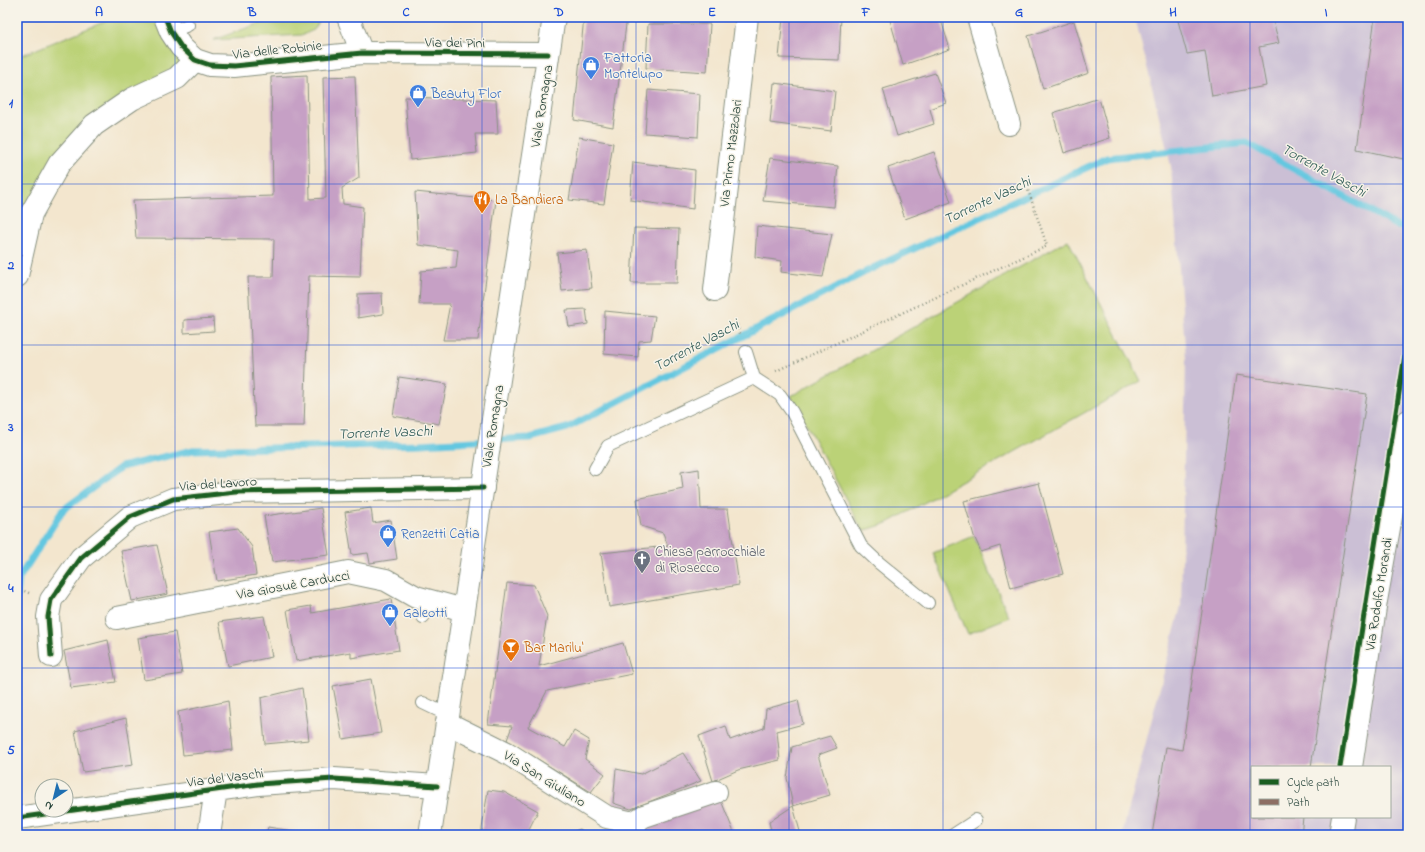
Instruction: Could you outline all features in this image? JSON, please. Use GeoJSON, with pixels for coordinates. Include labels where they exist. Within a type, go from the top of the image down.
{"type":"FeatureCollection","features":[{"type":"Feature","properties":{"kind":"street"},"geometry":{"type":"LineString","coordinates":[[348,17],[362,53]]}},
{"type":"Feature","properties":{"kind":"street","name":"Viale Romagna"},"geometry":{"type":"LineString","coordinates":[[430,835],[554,17]]}},
{"type":"Feature","properties":{"kind":"street","name":"Via Primo Mazzolari"},"geometry":{"type":"LineString","coordinates":[[715,290],[747,17]]}},
{"type":"Feature","properties":{"kind":"street"},"geometry":{"type":"LineString","coordinates":[[978,17],[1008,124]]}},
{"type":"Feature","properties":{"kind":"street"},"geometry":{"type":"LineString","coordinates":[[17,276],[31,214],[59,164],[94,125],[132,99],[177,78],[195,60],[181,48],[175,25]]}},
{"type":"Feature","properties":{"kind":"street","name":"Via dei Pini"},"geometry":{"type":"LineString","coordinates":[[362,53],[548,54]]}},
{"type":"Feature","properties":{"kind":"street","name":"Via delle Robinie"},"geometry":{"type":"LineString","coordinates":[[195,60],[210,65],[234,66],[362,53]]}},
{"type":"Feature","properties":{"kind":"street","name":"Via Rodolfo Morandi"},"geometry":{"type":"LineString","coordinates":[[1351,766],[1376,601],[1402,488],[1408,421]]}},
{"type":"Feature","properties":{"kind":"street","name":"Via del Lavoro"},"geometry":{"type":"LineString","coordinates":[[51,656],[48,617],[50,600],[81,558],[130,517],[173,499],[236,492],[483,488]]}},
{"type":"Feature","properties":{"kind":"street","name":"Via Giosuè Carducci"},"geometry":{"type":"LineString","coordinates":[[118,618],[348,572],[386,580],[416,597],[429,609],[464,610]]}},
{"type":"Feature","properties":{"kind":"street","name":"Via San Giuliano"},"geometry":{"type":"LineString","coordinates":[[448,719],[507,753],[607,817],[634,829]]}},
{"type":"Feature","properties":{"kind":"street","name":"Via del Vaschi"},"geometry":{"type":"LineString","coordinates":[[17,818],[258,784],[334,780],[437,786]]}},
{"type":"Feature","properties":{"kind":"street"},"geometry":{"type":"LineString","coordinates":[[209,835],[216,790]]}},
{"type":"Feature","properties":{"kind":"street"},"geometry":{"type":"LineString","coordinates":[[634,829],[644,816],[716,792]]}},
{"type":"Feature","properties":{"kind":"street"},"geometry":{"type":"LineString","coordinates":[[1340,835],[1343,818]]}},
{"type":"Feature","properties":{"kind":"lane"},"geometry":{"type":"LineString","coordinates":[[746,352],[754,378],[780,395],[792,412],[861,546],[928,603]]}},
{"type":"Feature","properties":{"kind":"lane"},"geometry":{"type":"LineString","coordinates":[[595,469],[608,446],[754,378]]}},
{"type":"Feature","properties":{"kind":"lane"},"geometry":{"type":"LineString","coordinates":[[423,703],[448,719]]}},
{"type":"Feature","properties":{"kind":"lane"},"geometry":{"type":"LineString","coordinates":[[953,835],[976,820]]}},
{"type":"Feature","properties":{"kind":"path"},"geometry":{"type":"LineString","coordinates":[[769,374],[1047,246],[1025,181]]}},
{"type":"Feature","properties":{"kind":"path"},"geometry":{"type":"LineString","coordinates":[[17,588],[30,593]]}},
{"type":"Feature","properties":{"kind":"shaded area"},"geometry":{"type":"Polygon","coordinates":[[[1135,17],[1408,17],[1408,835],[1122,835],[1181,606],[1186,359],[1171,166],[1135,17]]]}},
{"type":"Feature","properties":{"kind":"green space"},"geometry":{"type":"Polygon","coordinates":[[[116,17],[165,17],[195,60],[59,164],[17,276],[17,57],[116,17]]]}},
{"type":"Feature","properties":{"kind":"green space"},"geometry":{"type":"Polygon","coordinates":[[[278,17],[322,17],[314,30],[302,35],[213,40],[278,17]]]}},
{"type":"Feature","properties":{"kind":"green space"},"geometry":{"type":"Polygon","coordinates":[[[1068,240],[1141,381],[888,523],[863,531],[791,396],[1068,240]]]}},
{"type":"Feature","properties":{"kind":"green space"},"geometry":{"type":"Polygon","coordinates":[[[974,536],[1009,617],[968,634],[933,553],[974,536]]]}},
{"type":"Feature","properties":{"kind":"building"},"geometry":{"type":"Polygon","coordinates":[[[584,17],[627,17],[613,127],[574,120],[584,17]]]}},
{"type":"Feature","properties":{"kind":"building"},"geometry":{"type":"Polygon","coordinates":[[[783,17],[841,17],[839,60],[779,58],[783,17]]]}},
{"type":"Feature","properties":{"kind":"building"},"geometry":{"type":"Polygon","coordinates":[[[898,17],[940,17],[950,49],[903,65],[890,20],[898,17]]]}},
{"type":"Feature","properties":{"kind":"building"},"geometry":{"type":"Polygon","coordinates":[[[1177,17],[1272,17],[1279,43],[1259,47],[1266,86],[1212,96],[1205,51],[1187,54],[1177,17]]]}},
{"type":"Feature","properties":{"kind":"building"},"geometry":{"type":"Polygon","coordinates":[[[1375,17],[1408,17],[1408,160],[1357,149],[1375,17]]]}},
{"type":"Feature","properties":{"kind":"building"},"geometry":{"type":"Polygon","coordinates":[[[1074,21],[1089,73],[1043,89],[1028,36],[1074,21]]]}},
{"type":"Feature","properties":{"kind":"building"},"geometry":{"type":"Polygon","coordinates":[[[648,24],[710,24],[707,72],[646,68],[648,24]]]}},
{"type":"Feature","properties":{"kind":"building"},"geometry":{"type":"Polygon","coordinates":[[[935,73],[946,103],[930,109],[934,124],[897,136],[883,89],[935,73]]]}},
{"type":"Feature","properties":{"kind":"building"},"geometry":{"type":"Polygon","coordinates":[[[307,75],[310,199],[326,198],[323,77],[355,76],[359,178],[342,188],[343,204],[363,207],[360,277],[309,276],[304,426],[255,426],[248,277],[273,277],[274,239],[136,238],[133,200],[273,196],[271,77],[307,75]]]}},
{"type":"Feature","properties":{"kind":"building"},"geometry":{"type":"Polygon","coordinates":[[[774,83],[835,91],[831,131],[770,123],[774,83]]]}},
{"type":"Feature","properties":{"kind":"building"},"geometry":{"type":"Polygon","coordinates":[[[648,90],[700,94],[698,137],[645,133],[648,90]]]}},
{"type":"Feature","properties":{"kind":"building"},"geometry":{"type":"Polygon","coordinates":[[[405,97],[496,100],[498,134],[475,134],[477,153],[410,160],[405,97]]]}},
{"type":"Feature","properties":{"kind":"building"},"geometry":{"type":"Polygon","coordinates":[[[1099,98],[1110,138],[1064,153],[1053,113],[1099,98]]]}},
{"type":"Feature","properties":{"kind":"building"},"geometry":{"type":"Polygon","coordinates":[[[579,137],[613,143],[604,204],[569,200],[579,137]]]}},
{"type":"Feature","properties":{"kind":"building"},"geometry":{"type":"Polygon","coordinates":[[[934,152],[951,202],[905,219],[888,168],[934,152]]]}},
{"type":"Feature","properties":{"kind":"building"},"geometry":{"type":"Polygon","coordinates":[[[770,158],[838,166],[834,207],[763,201],[770,158]]]}},
{"type":"Feature","properties":{"kind":"building"},"geometry":{"type":"Polygon","coordinates":[[[633,162],[695,170],[693,209],[630,200],[633,162]]]}},
{"type":"Feature","properties":{"kind":"building"},"geometry":{"type":"Polygon","coordinates":[[[415,192],[496,200],[478,340],[443,340],[450,304],[419,304],[421,271],[456,268],[458,250],[418,245],[415,192]]]}},
{"type":"Feature","properties":{"kind":"building"},"geometry":{"type":"Polygon","coordinates":[[[757,226],[832,234],[823,277],[781,272],[782,261],[755,257],[757,226]]]}},
{"type":"Feature","properties":{"kind":"building"},"geometry":{"type":"Polygon","coordinates":[[[634,228],[679,229],[677,283],[631,283],[634,228]]]}},
{"type":"Feature","properties":{"kind":"building"},"geometry":{"type":"Polygon","coordinates":[[[587,250],[592,288],[562,291],[557,253],[587,250]]]}},
{"type":"Feature","properties":{"kind":"building"},"geometry":{"type":"Polygon","coordinates":[[[382,293],[383,314],[358,318],[358,294],[382,293]]]}},
{"type":"Feature","properties":{"kind":"building"},"geometry":{"type":"Polygon","coordinates":[[[586,309],[588,324],[569,327],[566,310],[586,309]]]}},
{"type":"Feature","properties":{"kind":"building"},"geometry":{"type":"Polygon","coordinates":[[[605,311],[655,316],[651,340],[639,341],[638,357],[604,354],[605,311]]]}},
{"type":"Feature","properties":{"kind":"building"},"geometry":{"type":"Polygon","coordinates":[[[213,318],[214,331],[184,333],[184,320],[213,318]]]}},
{"type":"Feature","properties":{"kind":"building"},"geometry":{"type":"Polygon","coordinates":[[[1236,375],[1367,394],[1311,766],[1251,766],[1251,818],[1303,818],[1301,835],[1152,835],[1166,747],[1182,750],[1236,375]]]}},
{"type":"Feature","properties":{"kind":"building"},"geometry":{"type":"Polygon","coordinates":[[[399,377],[447,384],[439,424],[393,416],[399,377]]]}},
{"type":"Feature","properties":{"kind":"building"},"geometry":{"type":"Polygon","coordinates":[[[699,469],[701,509],[728,509],[739,585],[609,607],[601,553],[668,546],[663,533],[641,526],[637,499],[683,489],[681,472],[699,469]]]}},
{"type":"Feature","properties":{"kind":"building"},"geometry":{"type":"Polygon","coordinates":[[[1039,483],[1063,574],[1011,588],[1000,546],[981,552],[974,536],[964,501],[1039,483]]]}},
{"type":"Feature","properties":{"kind":"building"},"geometry":{"type":"Polygon","coordinates":[[[321,508],[329,555],[272,562],[264,516],[321,508]]]}},
{"type":"Feature","properties":{"kind":"building"},"geometry":{"type":"Polygon","coordinates":[[[371,508],[373,523],[391,520],[397,559],[370,563],[368,553],[352,555],[345,512],[371,508]]]}},
{"type":"Feature","properties":{"kind":"building"},"geometry":{"type":"Polygon","coordinates":[[[238,528],[252,547],[256,575],[217,581],[209,532],[238,528]]]}},
{"type":"Feature","properties":{"kind":"building"},"geometry":{"type":"Polygon","coordinates":[[[157,545],[168,594],[132,601],[121,551],[157,545]]]}},
{"type":"Feature","properties":{"kind":"building"},"geometry":{"type":"Polygon","coordinates":[[[507,583],[534,585],[547,616],[539,666],[623,643],[632,674],[547,691],[528,727],[565,747],[574,731],[589,740],[585,759],[605,774],[591,792],[507,740],[512,726],[488,724],[507,583]]]}},
{"type":"Feature","properties":{"kind":"building"},"geometry":{"type":"Polygon","coordinates":[[[391,599],[399,650],[351,658],[351,652],[296,661],[287,610],[311,606],[312,613],[391,599]]]}},
{"type":"Feature","properties":{"kind":"building"},"geometry":{"type":"Polygon","coordinates":[[[264,616],[272,657],[228,666],[219,622],[264,616]]]}},
{"type":"Feature","properties":{"kind":"building"},"geometry":{"type":"Polygon","coordinates":[[[175,632],[182,674],[144,680],[138,638],[175,632]]]}},
{"type":"Feature","properties":{"kind":"building"},"geometry":{"type":"Polygon","coordinates":[[[108,640],[116,682],[71,688],[64,651],[108,640]]]}},
{"type":"Feature","properties":{"kind":"building"},"geometry":{"type":"Polygon","coordinates":[[[371,679],[381,733],[343,739],[333,686],[371,679]]]}},
{"type":"Feature","properties":{"kind":"building"},"geometry":{"type":"Polygon","coordinates":[[[302,688],[309,740],[265,744],[261,698],[302,688]]]}},
{"type":"Feature","properties":{"kind":"building"},"geometry":{"type":"Polygon","coordinates":[[[798,700],[803,724],[777,731],[780,760],[738,770],[713,781],[699,736],[726,726],[730,740],[764,728],[766,709],[798,700]]]}},
{"type":"Feature","properties":{"kind":"building"},"geometry":{"type":"Polygon","coordinates":[[[228,701],[233,750],[183,755],[178,712],[228,701]]]}},
{"type":"Feature","properties":{"kind":"building"},"geometry":{"type":"Polygon","coordinates":[[[126,718],[133,765],[83,772],[75,731],[126,718]]]}},
{"type":"Feature","properties":{"kind":"building"},"geometry":{"type":"Polygon","coordinates":[[[830,736],[837,748],[818,755],[830,795],[793,806],[787,778],[792,747],[830,736]]]}},
{"type":"Feature","properties":{"kind":"building"},"geometry":{"type":"Polygon","coordinates":[[[683,753],[701,781],[631,809],[613,803],[616,769],[641,774],[683,753]]]}},
{"type":"Feature","properties":{"kind":"building"},"geometry":{"type":"Polygon","coordinates":[[[488,790],[504,792],[538,811],[526,835],[481,835],[488,790]]]}},
{"type":"Feature","properties":{"kind":"building"},"geometry":{"type":"Polygon","coordinates":[[[720,798],[735,835],[645,835],[641,824],[720,798]]]}},
{"type":"Feature","properties":{"kind":"building"},"geometry":{"type":"Polygon","coordinates":[[[793,806],[801,835],[772,835],[769,822],[793,806]]]}},
{"type":"Feature","properties":{"kind":"building"},"geometry":{"type":"Polygon","coordinates":[[[268,827],[310,834],[310,835],[266,835],[268,827]]]}},
{"type":"Feature","properties":{"kind":"building"},"geometry":{"type":"Polygon","coordinates":[[[580,829],[588,835],[565,835],[580,829]]]}},
{"type":"Feature","properties":{"kind":"waterway","name":"Torrente Vaschi"},"geometry":{"type":"LineString","coordinates":[[17,596],[19,578],[63,510],[121,467],[193,450],[420,444],[530,438],[567,428],[871,269],[1107,158],[1247,143],[1397,226],[1408,228]]}},
{"type":"Feature","properties":{"kind":"marked path"},"geometry":{"type":"LineString","coordinates":[[17,254],[22,256]]}},
{"type":"Feature","properties":{"kind":"cycle path"},"geometry":{"type":"LineString","coordinates":[[165,17],[171,32],[181,47],[195,60],[210,65],[234,66],[362,53],[548,54]]}},
{"type":"Feature","properties":{"kind":"cycle path"},"geometry":{"type":"LineString","coordinates":[[1340,766],[1408,336]]}},
{"type":"Feature","properties":{"kind":"cycle path"},"geometry":{"type":"LineString","coordinates":[[51,656],[48,617],[51,600],[81,558],[130,517],[173,499],[236,492],[483,488]]}},
{"type":"Feature","properties":{"kind":"cycle path"},"geometry":{"type":"LineString","coordinates":[[17,818],[258,784],[334,779],[437,786]]}},
{"type":"Feature","properties":{"kind":"place","name":"Fattoria Montelupo"},"geometry":{"type":"Point","coordinates":[591,80]}},
{"type":"Feature","properties":{"kind":"place","name":"Beauty Flor"},"geometry":{"type":"Point","coordinates":[418,108]}},
{"type":"Feature","properties":{"kind":"place","name":"La Bandiera"},"geometry":{"type":"Point","coordinates":[482,214]}},
{"type":"Feature","properties":{"kind":"place","name":"Renzetti Catia"},"geometry":{"type":"Point","coordinates":[388,548]}},
{"type":"Feature","properties":{"kind":"place","name":"Chiesa parrocchiale di Riosecco"},"geometry":{"type":"Point","coordinates":[642,574]}},
{"type":"Feature","properties":{"kind":"place","name":"Galeotti"},"geometry":{"type":"Point","coordinates":[390,627]}},
{"type":"Feature","properties":{"kind":"place","name":"Bar Marilu'"},"geometry":{"type":"Point","coordinates":[511,662]}}]}
